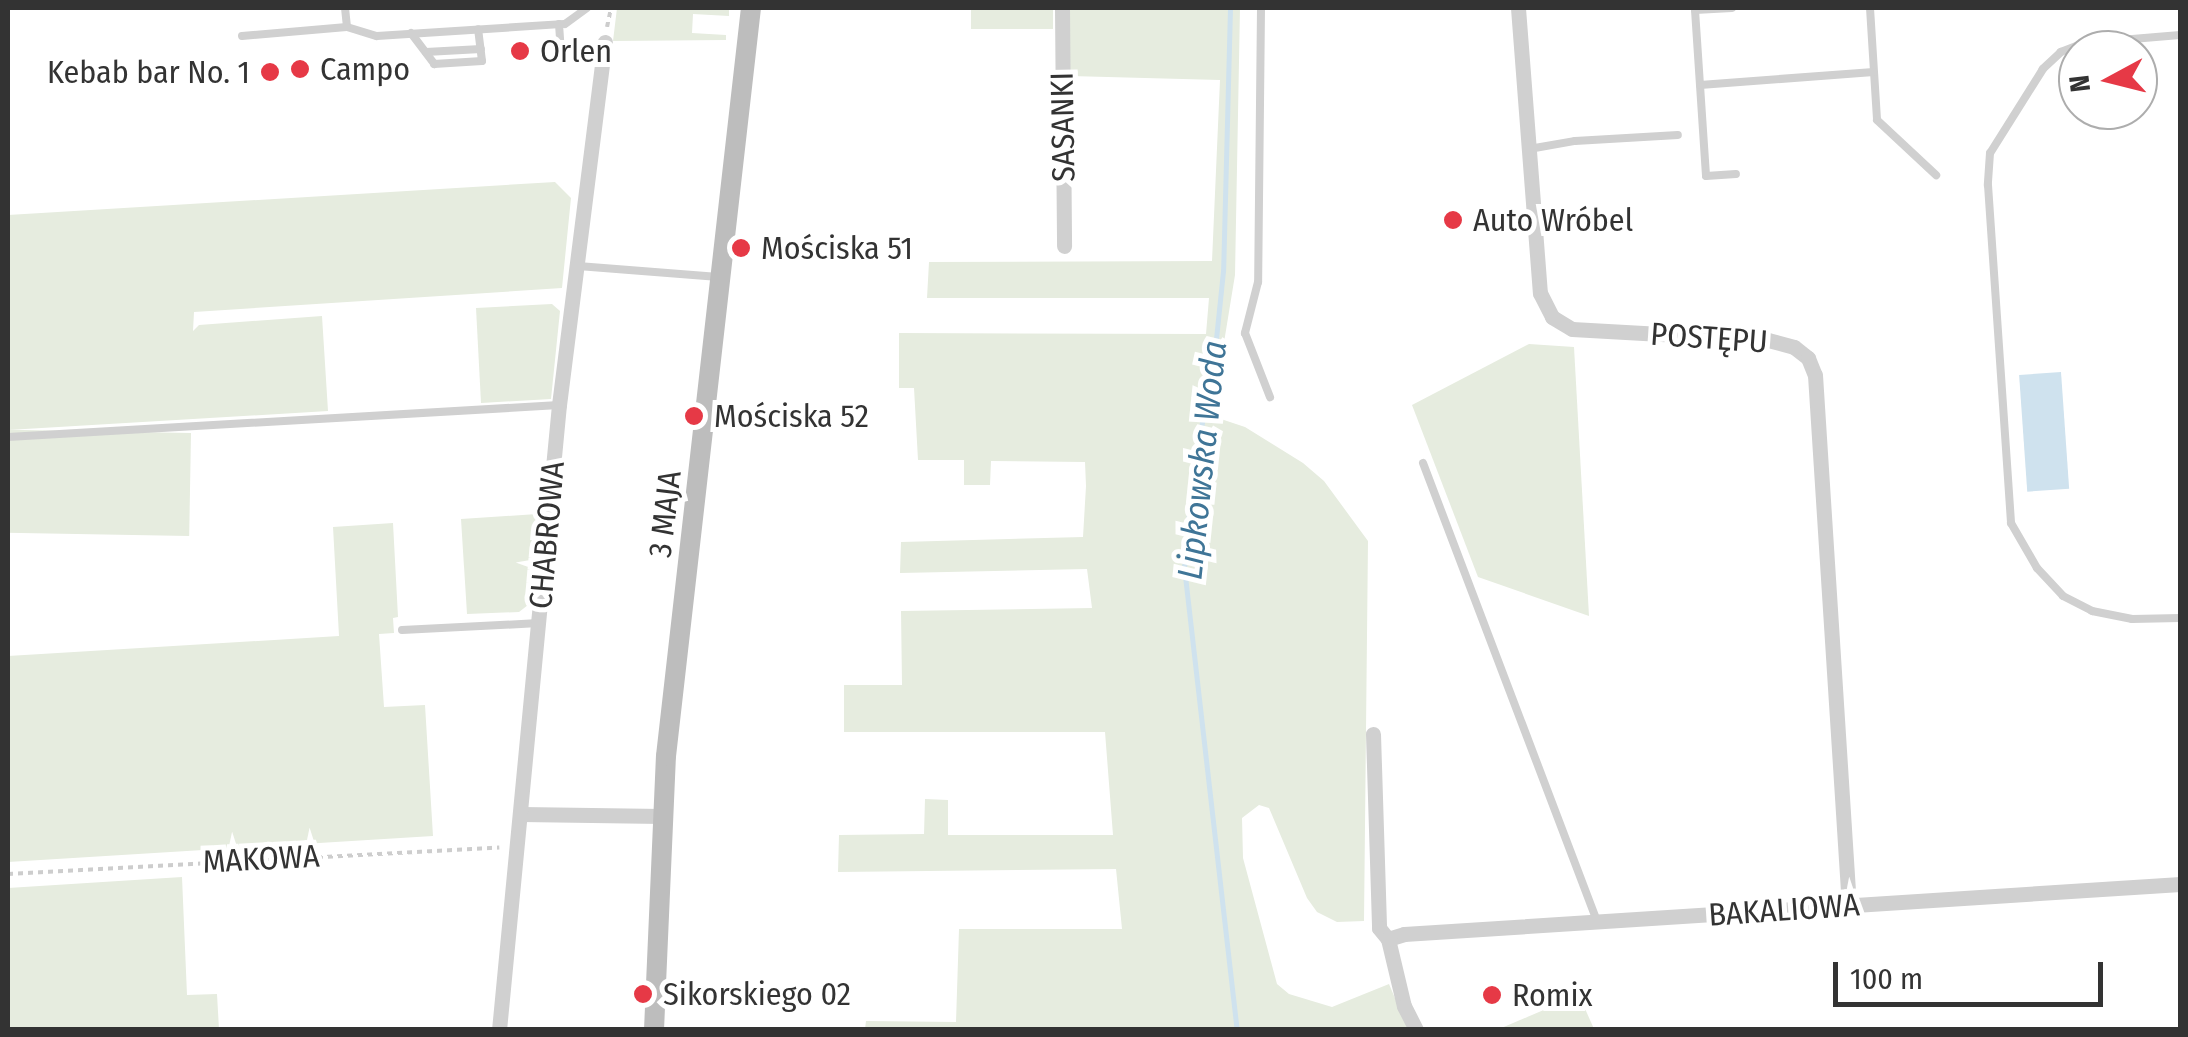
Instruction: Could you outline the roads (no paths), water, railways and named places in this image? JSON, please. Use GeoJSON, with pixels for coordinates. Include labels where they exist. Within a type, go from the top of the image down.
{"type":"FeatureCollection","features":[{"type":"Feature","properties":{"kind":"main road","name":"3 MAJA"},"geometry":{"type":"LineString","coordinates":[[654,1030],[662,816],[751,8]]}},
{"type":"Feature","properties":{"kind":"street","name":"SASANKI"},"geometry":{"type":"LineString","coordinates":[[1062,8],[1064,246]]}},
{"type":"Feature","properties":{"kind":"street","name":"POSTĘPU"},"geometry":{"type":"LineString","coordinates":[[1518,8],[1540,294],[1546,309],[1572,330],[1768,340],[1794,346],[1808,358],[1818,402],[1849,906]]}},
{"type":"Feature","properties":{"kind":"street","name":"CHABROWA"},"geometry":{"type":"LineString","coordinates":[[499,1030],[558,405],[605,42]]}},
{"type":"Feature","properties":{"kind":"street"},"geometry":{"type":"LineString","coordinates":[[1374,734],[1379,928],[1388,940],[1404,1006],[1416,1030]]}},
{"type":"Feature","properties":{"kind":"street"},"geometry":{"type":"LineString","coordinates":[[521,814],[662,816]]}},
{"type":"Feature","properties":{"kind":"street","name":"BAKALIOWA"},"geometry":{"type":"LineString","coordinates":[[1388,940],[1404,934],[2180,884]]}},
{"type":"Feature","properties":{"kind":"lane"},"geometry":{"type":"LineString","coordinates":[[345,8],[347,27]]}},
{"type":"Feature","properties":{"kind":"lane"},"geometry":{"type":"LineString","coordinates":[[242,36],[347,27],[377,36],[560,24],[578,17],[587,8]]}},
{"type":"Feature","properties":{"kind":"lane"},"geometry":{"type":"LineString","coordinates":[[1261,8],[1258,282],[1246,333],[1270,397]]}},
{"type":"Feature","properties":{"kind":"lane"},"geometry":{"type":"LineString","coordinates":[[1732,8],[1696,10],[1706,176],[1736,174]]}},
{"type":"Feature","properties":{"kind":"lane"},"geometry":{"type":"LineString","coordinates":[[1870,8],[1877,120],[1936,175]]}},
{"type":"Feature","properties":{"kind":"lane"},"geometry":{"type":"LineString","coordinates":[[560,24],[561,51]]}},
{"type":"Feature","properties":{"kind":"lane"},"geometry":{"type":"LineString","coordinates":[[411,33],[434,64],[482,61],[478,28]]}},
{"type":"Feature","properties":{"kind":"lane"},"geometry":{"type":"LineString","coordinates":[[2180,35],[2084,43],[2061,52],[2042,70],[1990,153],[1988,185],[2011,523],[2037,568],[2063,596],[2092,611],[2132,619],[2180,618]]}},
{"type":"Feature","properties":{"kind":"lane"},"geometry":{"type":"LineString","coordinates":[[1700,85],[1874,72]]}},
{"type":"Feature","properties":{"kind":"lane"},"geometry":{"type":"LineString","coordinates":[[1530,149],[1575,141],[1678,135]]}},
{"type":"Feature","properties":{"kind":"lane"},"geometry":{"type":"LineString","coordinates":[[574,266],[723,277]]}},
{"type":"Feature","properties":{"kind":"lane"},"geometry":{"type":"LineString","coordinates":[[8,437],[558,405]]}},
{"type":"Feature","properties":{"kind":"lane"},"geometry":{"type":"LineString","coordinates":[[1423,463],[1598,921]]}},
{"type":"Feature","properties":{"kind":"lane"},"geometry":{"type":"LineString","coordinates":[[402,630],[539,623]]}},
{"type":"Feature","properties":{"kind":"water"},"geometry":{"type":"Polygon","coordinates":[[[2061,372],[2069,489],[2027,492],[2019,375],[2061,372]]]}},
{"type":"Feature","properties":{"kind":"waterway","name":"Lipkowska Woda"},"geometry":{"type":"LineString","coordinates":[[1230,8],[1223,271],[1213,368],[1193,467],[1184,567],[1237,1030]]}},
{"type":"Feature","properties":{"kind":"place","name":"Orlen"},"geometry":{"type":"Point","coordinates":[520,51]}},
{"type":"Feature","properties":{"kind":"place","name":"Campo"},"geometry":{"type":"Point","coordinates":[300,69]}},
{"type":"Feature","properties":{"kind":"place","name":"Kebab bar No. 1"},"geometry":{"type":"Point","coordinates":[270,72]}},
{"type":"Feature","properties":{"kind":"place","name":"Auto Wróbel"},"geometry":{"type":"Point","coordinates":[1453,220]}},
{"type":"Feature","properties":{"kind":"place","name":"Mościska 51"},"geometry":{"type":"Point","coordinates":[741,248]}},
{"type":"Feature","properties":{"kind":"place","name":"Mościska 52"},"geometry":{"type":"Point","coordinates":[694,416]}},
{"type":"Feature","properties":{"kind":"place","name":"Sikorskiego 02"},"geometry":{"type":"Point","coordinates":[643,994]}},
{"type":"Feature","properties":{"kind":"place","name":"Romix"},"geometry":{"type":"Point","coordinates":[1492,995]}}]}
